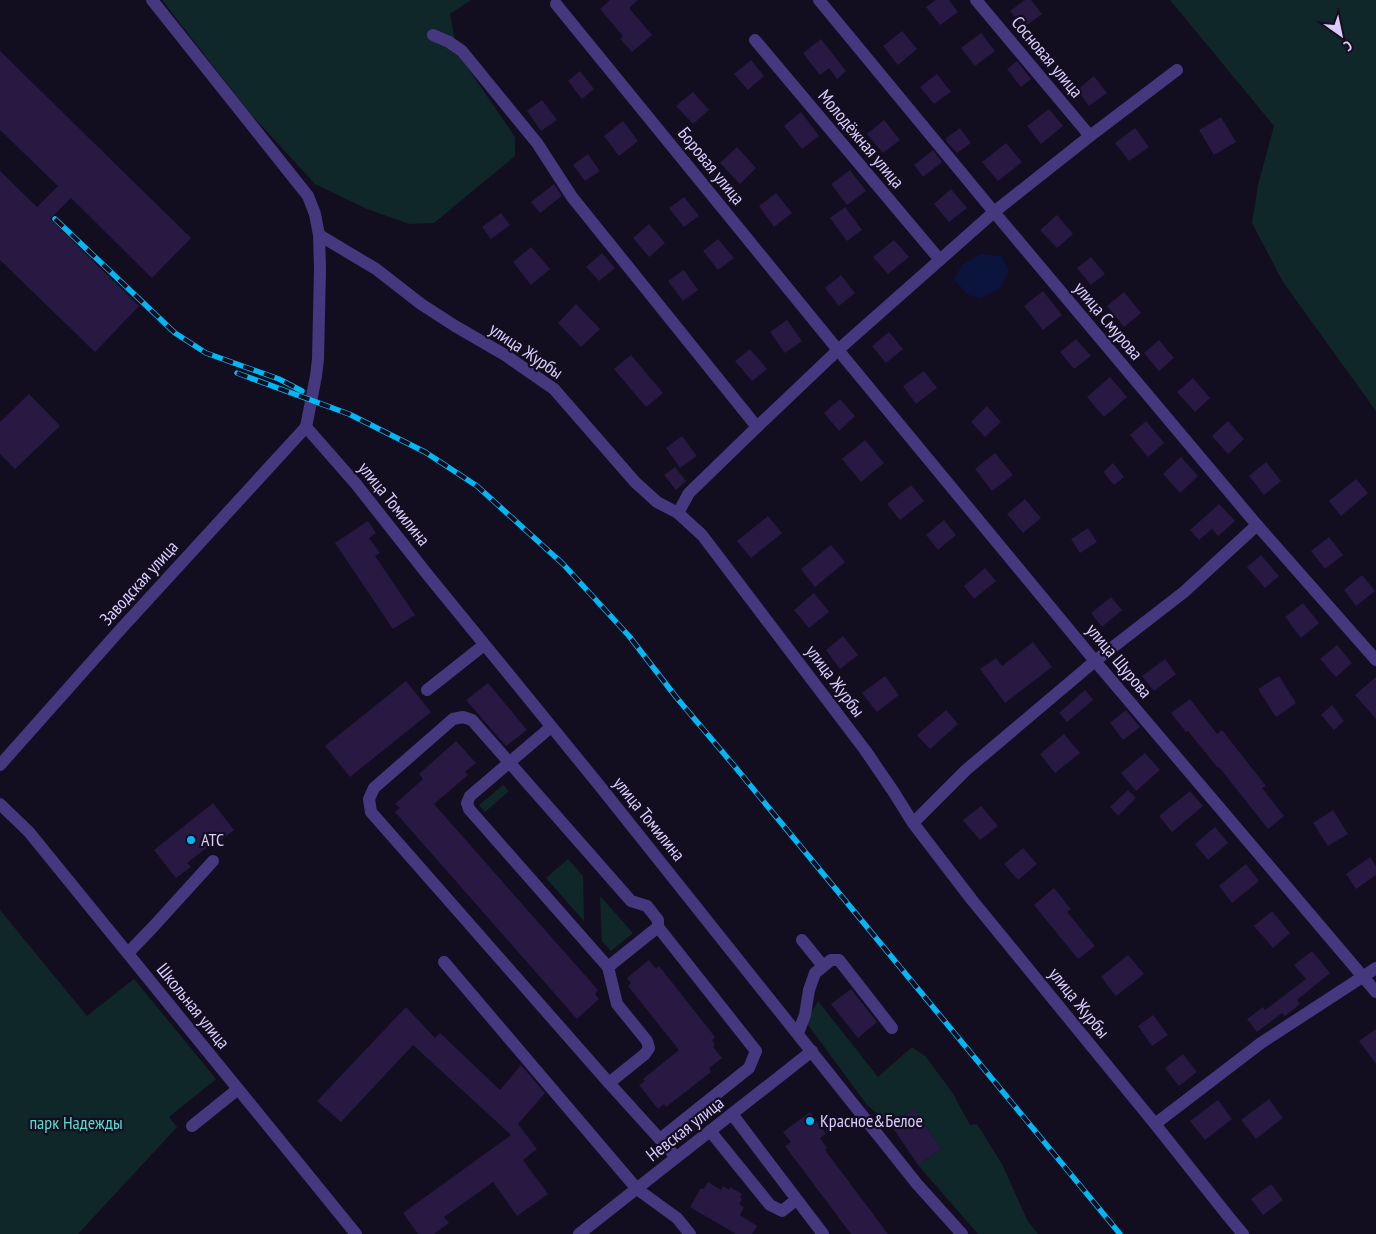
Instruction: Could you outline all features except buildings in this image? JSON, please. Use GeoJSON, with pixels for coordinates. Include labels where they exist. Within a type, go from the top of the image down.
{"type":"FeatureCollection","features":[{"type":"Feature","properties":{"kind":"street"},"geometry":{"type":"LineString","coordinates":[[152,0],[308,196],[315,214],[319,235],[320,269],[318,359],[306,427]]}},
{"type":"Feature","properties":{"kind":"street","name":"улица Смурова"},"geometry":{"type":"LineString","coordinates":[[819,0],[1257,525],[1376,660]]}},
{"type":"Feature","properties":{"kind":"street","name":"Сосновая улица"},"geometry":{"type":"LineString","coordinates":[[976,0],[1090,136]]}},
{"type":"Feature","properties":{"kind":"street","name":"Боровая улица"},"geometry":{"type":"LineString","coordinates":[[556,4],[838,350]]}},
{"type":"Feature","properties":{"kind":"street"},"geometry":{"type":"LineString","coordinates":[[433,35],[450,42],[462,51],[537,143],[572,197],[757,427]]}},
{"type":"Feature","properties":{"kind":"street","name":"Молодёжная улица"},"geometry":{"type":"LineString","coordinates":[[755,40],[940,260]]}},
{"type":"Feature","properties":{"kind":"street"},"geometry":{"type":"LineString","coordinates":[[678,513],[689,493],[838,350],[994,212],[1177,70]]}},
{"type":"Feature","properties":{"kind":"street","name":"улица Журбы"},"geometry":{"type":"LineString","coordinates":[[319,235],[376,270],[421,304],[505,355],[554,389],[634,482],[657,502],[678,513],[702,535],[865,750],[913,823],[972,900],[1244,1234]]}},
{"type":"Feature","properties":{"kind":"street","name":"улица Щурова"},"geometry":{"type":"LineString","coordinates":[[838,350],[1095,661],[1376,992]]}},
{"type":"Feature","properties":{"kind":"street","name":"улица Томилина"},"geometry":{"type":"LineString","coordinates":[[306,427],[356,484],[552,726],[917,1184],[962,1234]]}},
{"type":"Feature","properties":{"kind":"street","name":"Заводская улица"},"geometry":{"type":"LineString","coordinates":[[0,765],[120,630],[306,427]]}},
{"type":"Feature","properties":{"kind":"street"},"geometry":{"type":"LineString","coordinates":[[913,823],[966,770],[1095,661],[1184,592],[1257,525]]}},
{"type":"Feature","properties":{"kind":"street"},"geometry":{"type":"LineString","coordinates":[[428,690],[484,644]]}},
{"type":"Feature","properties":{"kind":"street"},"geometry":{"type":"LineString","coordinates":[[660,1139],[749,1068],[756,1051],[658,927],[658,920],[646,906],[631,900],[472,720],[463,717],[453,719],[374,788],[369,799],[371,812],[609,1083],[676,1157]]}},
{"type":"Feature","properties":{"kind":"street"},"geometry":{"type":"LineString","coordinates":[[552,726],[470,796],[467,803],[469,809],[608,967],[617,1004],[647,1041],[649,1048],[646,1054],[609,1083]]}},
{"type":"Feature","properties":{"kind":"street","name":"Школьная улица"},"geometry":{"type":"LineString","coordinates":[[0,804],[29,832],[356,1234]]}},
{"type":"Feature","properties":{"kind":"street"},"geometry":{"type":"LineString","coordinates":[[128,952],[213,860]]}},
{"type":"Feature","properties":{"kind":"street"},"geometry":{"type":"LineString","coordinates":[[608,967],[658,927]]}},
{"type":"Feature","properties":{"kind":"street"},"geometry":{"type":"LineString","coordinates":[[802,940],[823,966]]}},
{"type":"Feature","properties":{"kind":"street"},"geometry":{"type":"LineString","coordinates":[[798,1033],[806,1015],[809,990],[815,973],[831,960],[839,960],[892,1028]]}},
{"type":"Feature","properties":{"kind":"street"},"geometry":{"type":"LineString","coordinates":[[444,962],[637,1189],[677,1218],[690,1234]]}},
{"type":"Feature","properties":{"kind":"street"},"geometry":{"type":"LineString","coordinates":[[1155,1124],[1261,1042],[1376,968]]}},
{"type":"Feature","properties":{"kind":"street","name":"Невская улица"},"geometry":{"type":"LineString","coordinates":[[579,1234],[812,1050]]}},
{"type":"Feature","properties":{"kind":"street"},"geometry":{"type":"LineString","coordinates":[[192,1126],[238,1089]]}},
{"type":"Feature","properties":{"kind":"street"},"geometry":{"type":"LineString","coordinates":[[732,1114],[823,1234]]}},
{"type":"Feature","properties":{"kind":"street"},"geometry":{"type":"LineString","coordinates":[[710,1131],[770,1205],[782,1210],[796,1200]]}},
{"type":"Feature","properties":{"kind":"green space"},"geometry":{"type":"Polygon","coordinates":[[[162,0],[471,0],[450,14],[457,52],[515,137],[515,156],[434,223],[409,224],[367,209],[315,184],[249,112],[162,0]]]}},
{"type":"Feature","properties":{"kind":"green space"},"geometry":{"type":"Polygon","coordinates":[[[1170,0],[1376,0],[1376,411],[1283,282],[1252,223],[1258,185],[1274,126],[1170,0]]]}},
{"type":"Feature","properties":{"kind":"green space"},"geometry":{"type":"Polygon","coordinates":[[[503,785],[509,791],[485,812],[479,805],[503,785]]]}},
{"type":"Feature","properties":{"kind":"green space"},"geometry":{"type":"Polygon","coordinates":[[[568,859],[583,876],[584,921],[546,878],[568,859]]]}},
{"type":"Feature","properties":{"kind":"green space"},"geometry":{"type":"Polygon","coordinates":[[[600,896],[633,933],[611,951],[602,941],[600,896]]]}},
{"type":"Feature","properties":{"kind":"green space","name":"парк Надежды"},"geometry":{"type":"Polygon","coordinates":[[[0,910],[87,1016],[134,979],[216,1079],[169,1117],[177,1127],[78,1234],[0,1234],[0,910]]]}},
{"type":"Feature","properties":{"kind":"green space"},"geometry":{"type":"Polygon","coordinates":[[[818,1001],[878,1077],[912,1047],[926,1057],[952,1092],[970,1125],[977,1124],[1003,1166],[1027,1220],[1038,1234],[978,1234],[918,1165],[941,1149],[914,1109],[891,1125],[867,1105],[806,1022],[818,1001]]]}},
{"type":"Feature","properties":{"kind":"water"},"geometry":{"type":"Polygon","coordinates":[[[980,254],[1001,256],[1009,270],[1000,288],[981,298],[968,295],[954,279],[962,265],[980,254]]]}},
{"type":"Feature","properties":{"kind":"railway"},"geometry":{"type":"LineString","coordinates":[[55,219],[175,333],[206,353],[279,379],[302,391]]}},
{"type":"Feature","properties":{"kind":"railway"},"geometry":{"type":"LineString","coordinates":[[237,373],[349,414],[425,452],[477,486],[563,564],[629,636],[676,697],[1120,1234]]}},
{"type":"Feature","properties":{"kind":"place","name":"АТС"},"geometry":{"type":"Point","coordinates":[191,840]}},
{"type":"Feature","properties":{"kind":"place","name":"Красное&Белое"},"geometry":{"type":"Point","coordinates":[810,1121]}}]}
